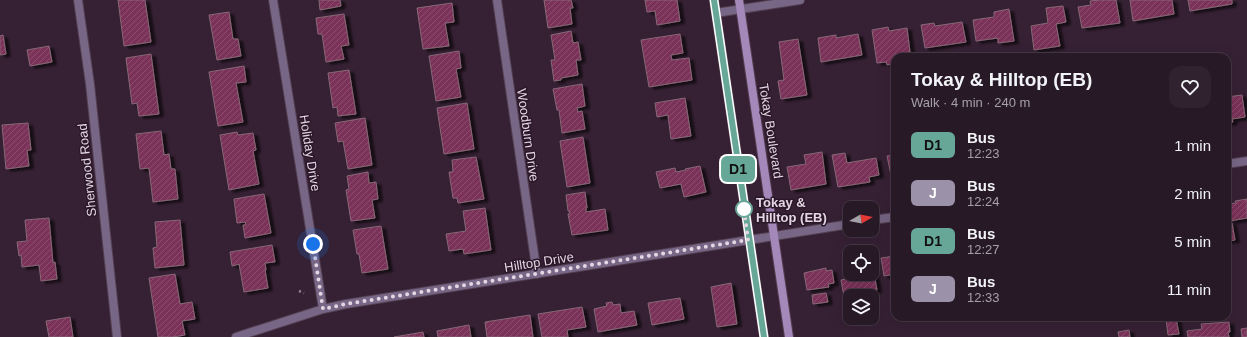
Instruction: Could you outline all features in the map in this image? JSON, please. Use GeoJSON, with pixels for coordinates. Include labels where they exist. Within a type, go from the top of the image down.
{"type":"FeatureCollection","features":[{"type":"Feature","properties":{"kind":"street","name":"Sherwood Road"},"geometry":{"type":"LineString","coordinates":[[78,0],[90,84],[117,337]]}},
{"type":"Feature","properties":{"kind":"street","name":"Holiday Drive"},"geometry":{"type":"LineString","coordinates":[[273,0],[323,309]]}},
{"type":"Feature","properties":{"kind":"street","name":"Woodburn Drive"},"geometry":{"type":"LineString","coordinates":[[496,0],[537,274]]}},
{"type":"Feature","properties":{"kind":"street"},"geometry":{"type":"LineString","coordinates":[[714,0],[748,240],[764,337]]}},
{"type":"Feature","properties":{"kind":"street","name":"Tokay Boulevard"},"geometry":{"type":"LineString","coordinates":[[739,0],[789,337]]}},
{"type":"Feature","properties":{"kind":"street"},"geometry":{"type":"LineString","coordinates":[[716,13],[800,0]]}},
{"type":"Feature","properties":{"kind":"street"},"geometry":{"type":"LineString","coordinates":[[1231,163],[1247,161]]}},
{"type":"Feature","properties":{"kind":"street"},"geometry":{"type":"LineString","coordinates":[[879,219],[891,218]]}},
{"type":"Feature","properties":{"kind":"street","name":"Hilltop Drive"},"geometry":{"type":"LineString","coordinates":[[236,337],[323,309],[346,304],[843,225]]}},
{"type":"Feature","properties":{"kind":"path"},"geometry":{"type":"LineString","coordinates":[[299,291],[304,292]]}},
{"type":"Feature","properties":{"kind":"building"},"geometry":{"type":"Polygon","coordinates":[[[118,0],[145,0],[151,42],[124,46],[118,0]]]}},
{"type":"Feature","properties":{"kind":"building"},"geometry":{"type":"Polygon","coordinates":[[[319,0],[340,0],[341,6],[320,10],[319,0]]]}},
{"type":"Feature","properties":{"kind":"building"},"geometry":{"type":"Polygon","coordinates":[[[544,0],[571,0],[573,8],[570,8],[572,24],[548,28],[544,0]]]}},
{"type":"Feature","properties":{"kind":"building"},"geometry":{"type":"Polygon","coordinates":[[[645,0],[677,0],[680,21],[657,25],[655,11],[647,12],[645,0]]]}},
{"type":"Feature","properties":{"kind":"building"},"geometry":{"type":"Polygon","coordinates":[[[1116,0],[1120,23],[1082,28],[1078,7],[1091,5],[1090,1],[1116,0]]]}},
{"type":"Feature","properties":{"kind":"building"},"geometry":{"type":"Polygon","coordinates":[[[1130,0],[1172,0],[1174,14],[1133,21],[1130,0]]]}},
{"type":"Feature","properties":{"kind":"building"},"geometry":{"type":"Polygon","coordinates":[[[1188,0],[1232,0],[1232,4],[1190,11],[1188,0]]]}},
{"type":"Feature","properties":{"kind":"building"},"geometry":{"type":"Polygon","coordinates":[[[452,3],[454,22],[445,23],[449,46],[423,49],[417,8],[452,3]]]}},
{"type":"Feature","properties":{"kind":"building"},"geometry":{"type":"Polygon","coordinates":[[[1063,6],[1066,22],[1056,24],[1060,46],[1034,50],[1031,26],[1048,23],[1046,8],[1063,6]]]}},
{"type":"Feature","properties":{"kind":"building"},"geometry":{"type":"Polygon","coordinates":[[[1009,9],[1014,41],[998,43],[998,38],[976,41],[973,20],[994,17],[994,12],[1009,9]]]}},
{"type":"Feature","properties":{"kind":"building"},"geometry":{"type":"Polygon","coordinates":[[[229,12],[233,39],[238,39],[241,56],[217,60],[209,15],[229,12]]]}},
{"type":"Feature","properties":{"kind":"building"},"geometry":{"type":"Polygon","coordinates":[[[344,14],[349,45],[341,46],[344,59],[326,62],[322,34],[318,34],[316,18],[344,14]]]}},
{"type":"Feature","properties":{"kind":"building"},"geometry":{"type":"Polygon","coordinates":[[[962,22],[966,42],[925,48],[921,25],[934,23],[935,26],[962,22]]]}},
{"type":"Feature","properties":{"kind":"building"},"geometry":{"type":"Polygon","coordinates":[[[888,27],[889,31],[907,28],[910,52],[891,53],[891,64],[887,65],[886,62],[877,63],[872,30],[888,27]]]}},
{"type":"Feature","properties":{"kind":"building"},"geometry":{"type":"Polygon","coordinates":[[[571,31],[573,43],[578,42],[581,60],[576,60],[578,75],[561,78],[561,80],[554,81],[551,60],[555,60],[551,35],[571,31]]]}},
{"type":"Feature","properties":{"kind":"building"},"geometry":{"type":"Polygon","coordinates":[[[680,34],[683,53],[671,55],[672,60],[689,58],[692,80],[649,87],[641,40],[680,34]]]}},
{"type":"Feature","properties":{"kind":"building"},"geometry":{"type":"Polygon","coordinates":[[[858,34],[862,55],[821,62],[818,38],[836,35],[836,38],[858,34]]]}},
{"type":"Feature","properties":{"kind":"building"},"geometry":{"type":"Polygon","coordinates":[[[3,35],[6,54],[0,55],[0,36],[3,35]]]}},
{"type":"Feature","properties":{"kind":"building"},"geometry":{"type":"Polygon","coordinates":[[[798,39],[807,95],[781,99],[778,81],[784,80],[779,42],[798,39]]]}},
{"type":"Feature","properties":{"kind":"building"},"geometry":{"type":"Polygon","coordinates":[[[49,46],[52,62],[30,66],[27,50],[49,46]]]}},
{"type":"Feature","properties":{"kind":"building"},"geometry":{"type":"Polygon","coordinates":[[[459,51],[461,68],[456,69],[461,97],[436,101],[429,56],[459,51]]]}},
{"type":"Feature","properties":{"kind":"building"},"geometry":{"type":"Polygon","coordinates":[[[151,54],[159,114],[139,116],[137,103],[132,104],[126,58],[151,54]]]}},
{"type":"Feature","properties":{"kind":"building"},"geometry":{"type":"Polygon","coordinates":[[[244,66],[246,82],[236,83],[243,122],[218,126],[209,72],[244,66]]]}},
{"type":"Feature","properties":{"kind":"building"},"geometry":{"type":"Polygon","coordinates":[[[349,70],[356,114],[338,116],[337,107],[333,108],[328,73],[349,70]]]}},
{"type":"Feature","properties":{"kind":"building"},"geometry":{"type":"Polygon","coordinates":[[[582,84],[585,106],[577,108],[578,112],[582,111],[585,129],[562,133],[559,110],[557,110],[553,89],[582,84]]]}},
{"type":"Feature","properties":{"kind":"building"},"geometry":{"type":"Polygon","coordinates":[[[1242,95],[1245,117],[1232,119],[1233,122],[1231,122],[1231,96],[1242,95]]]}},
{"type":"Feature","properties":{"kind":"building"},"geometry":{"type":"Polygon","coordinates":[[[685,98],[691,136],[671,139],[668,115],[657,117],[655,103],[685,98]]]}},
{"type":"Feature","properties":{"kind":"building"},"geometry":{"type":"Polygon","coordinates":[[[467,103],[474,149],[444,154],[437,108],[467,103]]]}},
{"type":"Feature","properties":{"kind":"building"},"geometry":{"type":"Polygon","coordinates":[[[365,118],[372,165],[348,169],[343,141],[338,142],[335,123],[365,118]]]}},
{"type":"Feature","properties":{"kind":"building"},"geometry":{"type":"Polygon","coordinates":[[[28,123],[31,150],[27,150],[29,166],[6,169],[2,125],[28,123]]]}},
{"type":"Feature","properties":{"kind":"building"},"geometry":{"type":"Polygon","coordinates":[[[161,131],[164,155],[169,154],[171,169],[175,169],[178,199],[153,202],[149,168],[140,169],[136,134],[161,131]]]}},
{"type":"Feature","properties":{"kind":"building"},"geometry":{"type":"Polygon","coordinates":[[[237,132],[238,135],[253,133],[256,150],[253,151],[259,184],[229,190],[220,135],[237,132]]]}},
{"type":"Feature","properties":{"kind":"building"},"geometry":{"type":"Polygon","coordinates":[[[583,137],[590,183],[567,187],[560,141],[583,137]]]}},
{"type":"Feature","properties":{"kind":"building"},"geometry":{"type":"Polygon","coordinates":[[[822,152],[826,184],[791,190],[787,167],[806,164],[804,155],[822,152]]]}},
{"type":"Feature","properties":{"kind":"building"},"geometry":{"type":"Polygon","coordinates":[[[845,153],[847,163],[876,158],[879,175],[869,177],[870,182],[838,187],[832,155],[845,153]]]}},
{"type":"Feature","properties":{"kind":"building"},"geometry":{"type":"Polygon","coordinates":[[[887,156],[891,156],[891,175],[887,156]]]}},
{"type":"Feature","properties":{"kind":"building"},"geometry":{"type":"Polygon","coordinates":[[[476,157],[484,199],[458,203],[457,198],[453,198],[449,172],[453,172],[452,160],[476,157]]]}},
{"type":"Feature","properties":{"kind":"building"},"geometry":{"type":"Polygon","coordinates":[[[700,166],[706,192],[684,197],[681,184],[660,188],[656,172],[675,168],[676,172],[700,166]]]}},
{"type":"Feature","properties":{"kind":"building"},"geometry":{"type":"Polygon","coordinates":[[[368,172],[369,183],[376,182],[378,199],[372,200],[375,218],[351,221],[346,190],[349,189],[347,176],[368,172]]]}},
{"type":"Feature","properties":{"kind":"building"},"geometry":{"type":"Polygon","coordinates":[[[585,192],[586,212],[605,209],[608,230],[572,235],[566,195],[585,192]]]}},
{"type":"Feature","properties":{"kind":"building"},"geometry":{"type":"Polygon","coordinates":[[[264,194],[271,233],[245,238],[243,225],[246,225],[245,222],[237,223],[234,199],[264,194]]]}},
{"type":"Feature","properties":{"kind":"building"},"geometry":{"type":"Polygon","coordinates":[[[1247,199],[1247,218],[1231,221],[1231,204],[1236,203],[1235,201],[1247,199]]]}},
{"type":"Feature","properties":{"kind":"building"},"geometry":{"type":"Polygon","coordinates":[[[485,208],[491,250],[464,254],[463,249],[449,251],[446,234],[466,231],[463,211],[485,208]]]}},
{"type":"Feature","properties":{"kind":"building"},"geometry":{"type":"Polygon","coordinates":[[[49,218],[53,263],[55,262],[57,279],[41,281],[39,265],[22,267],[21,255],[19,256],[17,242],[27,241],[25,220],[49,218]]]}},
{"type":"Feature","properties":{"kind":"building"},"geometry":{"type":"Polygon","coordinates":[[[180,220],[184,265],[155,268],[153,248],[157,247],[155,222],[180,220]]]}},
{"type":"Feature","properties":{"kind":"building"},"geometry":{"type":"Polygon","coordinates":[[[1231,223],[1232,223],[1235,240],[1231,240],[1231,223]]]}},
{"type":"Feature","properties":{"kind":"building"},"geometry":{"type":"Polygon","coordinates":[[[381,226],[388,269],[362,273],[353,230],[381,226]]]}},
{"type":"Feature","properties":{"kind":"building"},"geometry":{"type":"Polygon","coordinates":[[[272,245],[275,262],[265,263],[268,288],[244,292],[239,264],[232,266],[230,252],[272,245]]]}},
{"type":"Feature","properties":{"kind":"building"},"geometry":{"type":"Polygon","coordinates":[[[891,257],[891,275],[884,276],[881,258],[891,257]]]}},
{"type":"Feature","properties":{"kind":"building"},"geometry":{"type":"Polygon","coordinates":[[[826,268],[826,271],[832,270],[834,283],[828,284],[829,287],[807,290],[804,273],[826,268]]]}},
{"type":"Feature","properties":{"kind":"building"},"geometry":{"type":"Polygon","coordinates":[[[175,274],[180,304],[192,302],[195,319],[182,321],[185,335],[158,337],[149,278],[175,274]]]}},
{"type":"Feature","properties":{"kind":"building"},"geometry":{"type":"Polygon","coordinates":[[[841,280],[875,281],[877,289],[843,289],[843,291],[841,280]]]}},
{"type":"Feature","properties":{"kind":"building"},"geometry":{"type":"Polygon","coordinates":[[[731,283],[737,324],[717,327],[711,287],[731,283]]]}},
{"type":"Feature","properties":{"kind":"building"},"geometry":{"type":"Polygon","coordinates":[[[826,293],[828,302],[813,304],[812,295],[826,293]]]}},
{"type":"Feature","properties":{"kind":"building"},"geometry":{"type":"Polygon","coordinates":[[[680,298],[684,319],[652,325],[648,303],[680,298]]]}},
{"type":"Feature","properties":{"kind":"building"},"geometry":{"type":"Polygon","coordinates":[[[612,302],[613,305],[620,304],[621,313],[634,311],[637,325],[598,332],[594,309],[607,306],[606,303],[612,302]]]}},
{"type":"Feature","properties":{"kind":"building"},"geometry":{"type":"Polygon","coordinates":[[[582,307],[586,327],[567,330],[568,337],[542,337],[538,314],[582,307]]]}},
{"type":"Feature","properties":{"kind":"building"},"geometry":{"type":"Polygon","coordinates":[[[530,315],[533,337],[487,337],[485,322],[530,315]]]}},
{"type":"Feature","properties":{"kind":"building"},"geometry":{"type":"Polygon","coordinates":[[[70,317],[73,337],[49,337],[46,321],[70,317]]]}},
{"type":"Feature","properties":{"kind":"building"},"geometry":{"type":"Polygon","coordinates":[[[1166,321],[1177,321],[1179,334],[1168,335],[1166,321]]]}},
{"type":"Feature","properties":{"kind":"building"},"geometry":{"type":"Polygon","coordinates":[[[1229,322],[1229,337],[1188,337],[1187,331],[1202,329],[1201,324],[1229,322]]]}},
{"type":"Feature","properties":{"kind":"building"},"geometry":{"type":"Polygon","coordinates":[[[469,325],[471,337],[438,337],[437,331],[469,325]]]}},
{"type":"Feature","properties":{"kind":"building"},"geometry":{"type":"Polygon","coordinates":[[[1247,328],[1247,337],[1242,337],[1241,329],[1247,328]]]}},
{"type":"Feature","properties":{"kind":"building"},"geometry":{"type":"Polygon","coordinates":[[[1129,330],[1130,337],[1119,337],[1118,332],[1129,330]]]}},
{"type":"Feature","properties":{"kind":"building"},"geometry":{"type":"Polygon","coordinates":[[[423,332],[424,337],[394,337],[423,332]]]}},
{"type":"Feature","properties":{"kind":"bus line","name":"D1"},"geometry":{"type":"LineString","coordinates":[[714,0],[747,232],[764,337]]}},
{"type":"Feature","properties":{"kind":"place","name":"Tokay & Hilltop (EB)"},"geometry":{"type":"Point","coordinates":[744,209]}},
{"type":"Feature","properties":{"kind":"route"},"geometry":{"type":"LineString","coordinates":[[313,244],[323,309],[346,304],[748,240],[744,209]]}}]}
